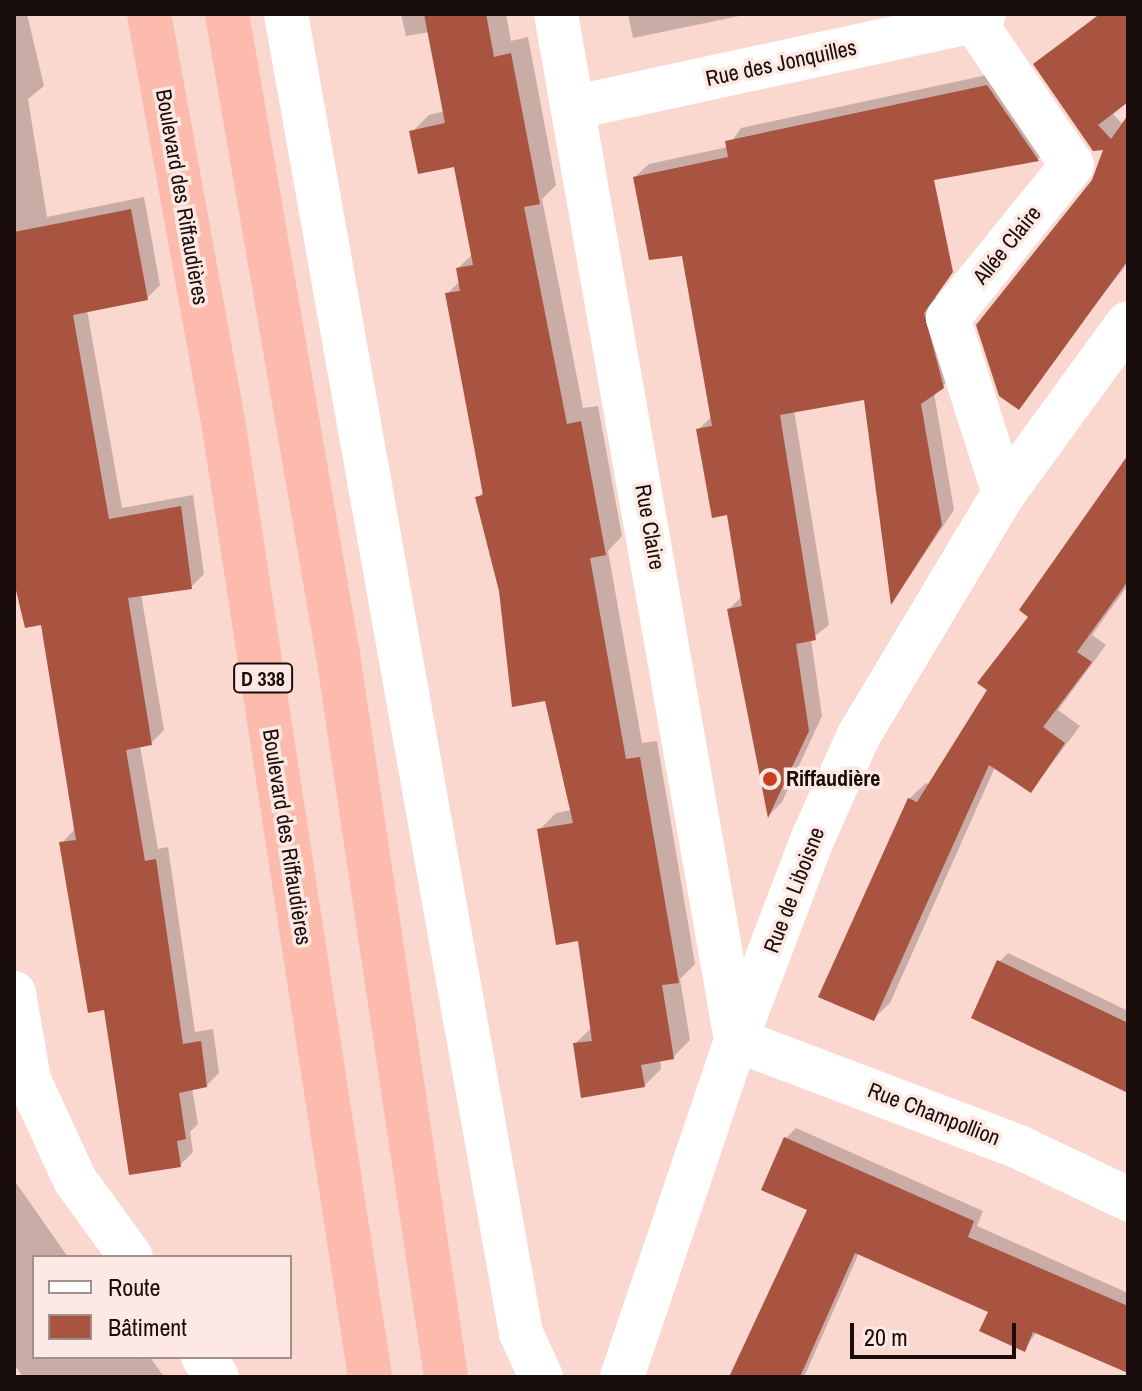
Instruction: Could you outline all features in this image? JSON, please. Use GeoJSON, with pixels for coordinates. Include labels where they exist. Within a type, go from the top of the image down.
{"type":"FeatureCollection","features":[{"type":"Feature","properties":{"kind":"highway","name":"Boulevard des Riffaudières"},"geometry":{"type":"LineString","coordinates":[[149,14],[224,427],[370,1377]]}},
{"type":"Feature","properties":{"kind":"highway"},"geometry":{"type":"LineString","coordinates":[[227,14],[338,655],[446,1377]]}},
{"type":"Feature","properties":{"kind":"street"},"geometry":{"type":"LineString","coordinates":[[286,14],[521,1333],[541,1377]]}},
{"type":"Feature","properties":{"kind":"street","name":"Rue Claire"},"geometry":{"type":"LineString","coordinates":[[556,14],[576,107],[736,1040]]}},
{"type":"Feature","properties":{"kind":"street","name":"Rue des Jonquilles"},"geometry":{"type":"LineString","coordinates":[[576,107],[979,18]]}},
{"type":"Feature","properties":{"kind":"street","name":"Allée Claire"},"geometry":{"type":"LineString","coordinates":[[979,18],[1072,165],[948,318],[1004,493]]}},
{"type":"Feature","properties":{"kind":"street","name":"Rue de Liboisne"},"geometry":{"type":"LineString","coordinates":[[622,1377],[736,1040],[812,840],[859,735],[1004,493],[1128,323]]}},
{"type":"Feature","properties":{"kind":"street"},"geometry":{"type":"LineString","coordinates":[[14,993],[29,1080],[75,1180],[130,1255]]}},
{"type":"Feature","properties":{"kind":"street","name":"Rue Champollion"},"geometry":{"type":"LineString","coordinates":[[736,1040],[1019,1147],[1128,1199]]}},
{"type":"Feature","properties":{"kind":"street"},"geometry":{"type":"LineString","coordinates":[[204,1359],[217,1377]]}},
{"type":"Feature","properties":{"kind":"building"},"geometry":{"type":"Polygon","coordinates":[[[424,14],[486,14],[494,57],[511,53],[540,204],[524,207],[567,424],[581,421],[606,555],[590,558],[626,759],[640,757],[679,983],[662,985],[674,1059],[641,1065],[645,1087],[581,1098],[573,1043],[592,1041],[578,941],[556,945],[537,829],[573,823],[545,701],[512,707],[499,591],[475,497],[483,495],[445,293],[460,291],[456,268],[473,265],[454,167],[418,174],[409,131],[445,123],[424,14]]]}},
{"type":"Feature","properties":{"kind":"building"},"geometry":{"type":"Polygon","coordinates":[[[1100,14],[1128,14],[1128,102],[1098,125],[1111,139],[1128,115],[1128,260],[1019,410],[999,396],[976,325],[1092,180],[1103,150],[1093,151],[1033,64],[1100,14]]]}},
{"type":"Feature","properties":{"kind":"building"},"geometry":{"type":"Polygon","coordinates":[[[987,85],[1039,161],[934,180],[953,272],[924,313],[944,388],[921,404],[942,525],[891,605],[864,400],[780,415],[816,640],[796,644],[809,731],[768,818],[727,609],[742,606],[727,515],[712,518],[696,429],[712,426],[682,256],[649,260],[633,177],[728,157],[725,141],[987,85]]]}},
{"type":"Feature","properties":{"kind":"building"},"geometry":{"type":"Polygon","coordinates":[[[131,209],[148,300],[73,315],[109,519],[181,506],[192,589],[128,598],[152,745],[126,750],[145,861],[156,859],[183,1044],[201,1041],[207,1087],[179,1093],[186,1139],[177,1141],[181,1167],[129,1175],[104,1010],[88,1013],[59,842],[76,840],[41,625],[25,628],[14,582],[14,232],[131,209]]]}},
{"type":"Feature","properties":{"kind":"building"},"geometry":{"type":"Polygon","coordinates":[[[1128,455],[1128,581],[1077,652],[1092,662],[1043,727],[1065,743],[1031,793],[989,765],[874,1021],[818,997],[908,798],[917,802],[987,690],[977,683],[1028,617],[1019,610],[1128,455]]]}},
{"type":"Feature","properties":{"kind":"building"},"geometry":{"type":"Polygon","coordinates":[[[997,960],[1128,1023],[1128,1093],[971,1018],[997,960]]]}},
{"type":"Feature","properties":{"kind":"building"},"geometry":{"type":"Polygon","coordinates":[[[784,1137],[974,1221],[968,1237],[1128,1306],[1128,1373],[1033,1332],[1025,1352],[979,1331],[988,1312],[855,1253],[800,1377],[729,1377],[807,1210],[761,1190],[784,1137]]]}},
{"type":"Feature","properties":{"kind":"place","name":"Riffaudière"},"geometry":{"type":"Point","coordinates":[770,779]}}]}
